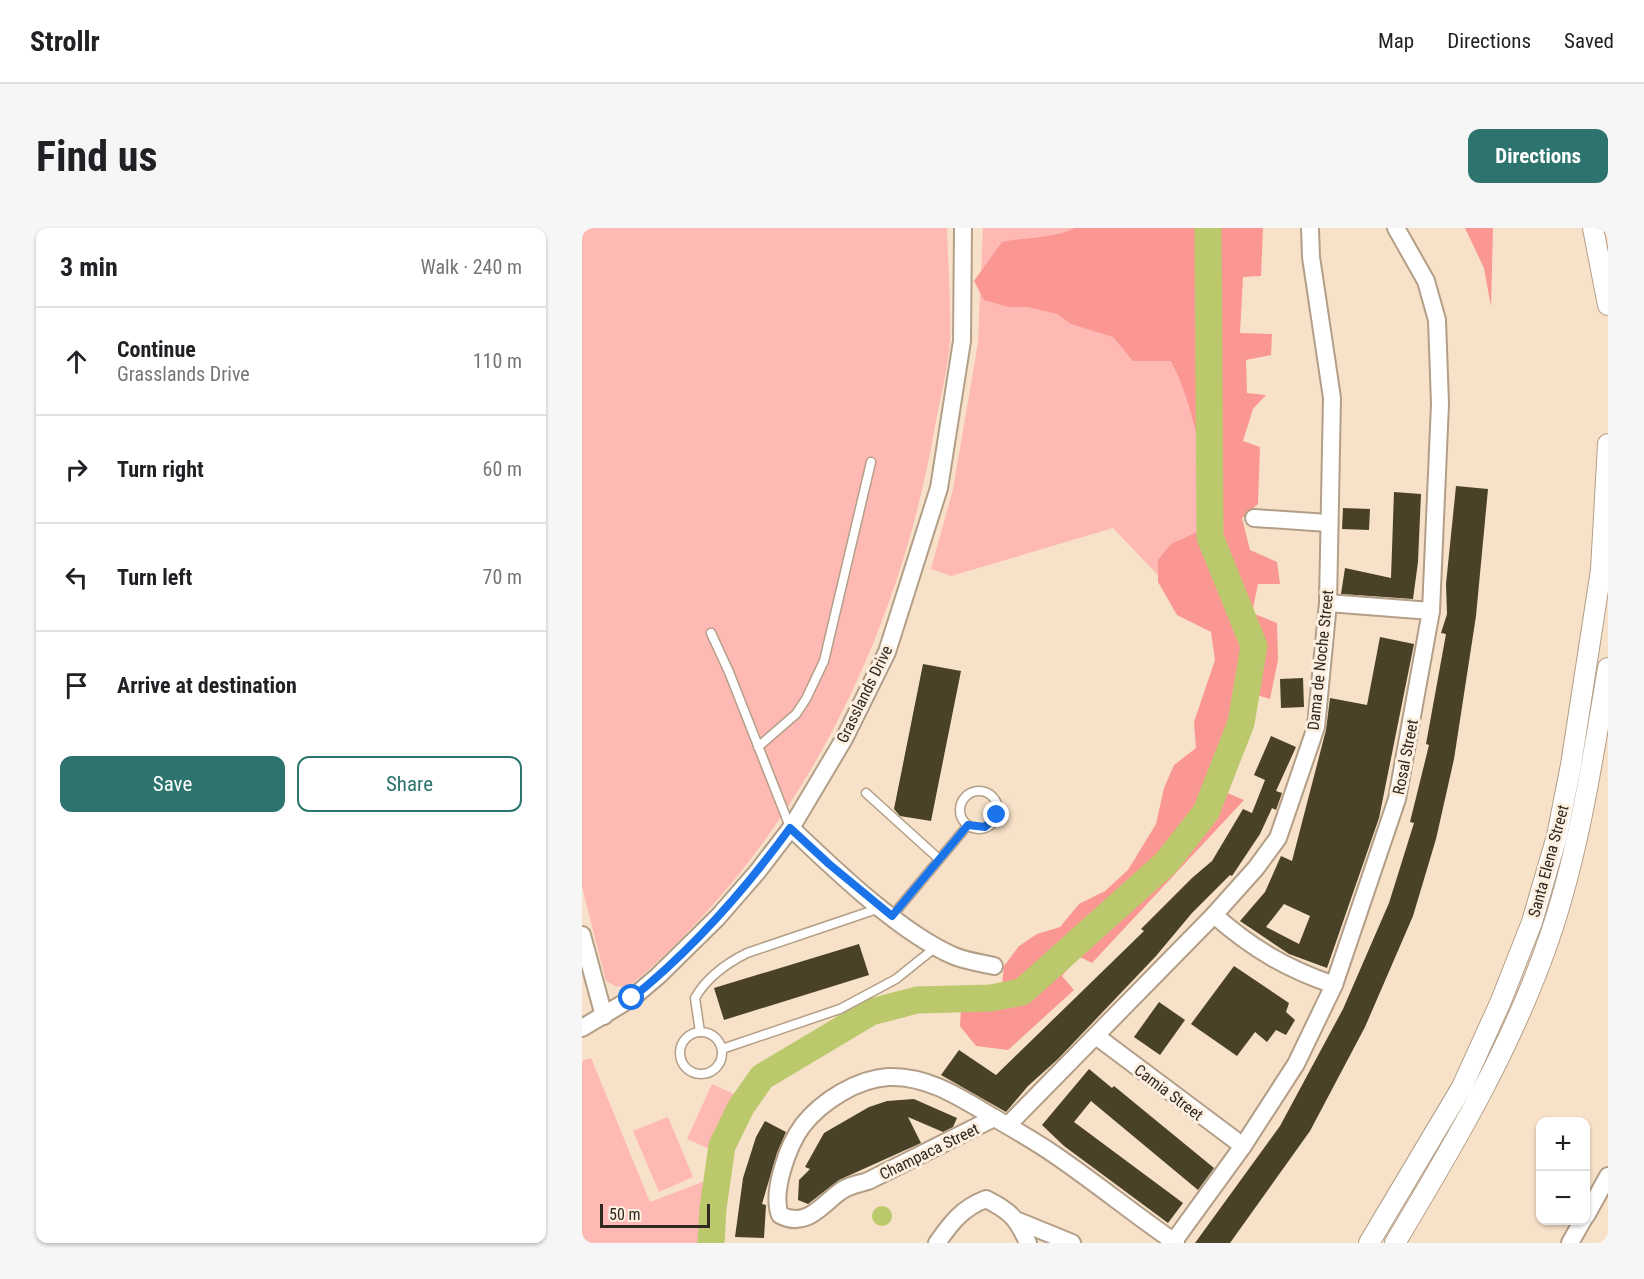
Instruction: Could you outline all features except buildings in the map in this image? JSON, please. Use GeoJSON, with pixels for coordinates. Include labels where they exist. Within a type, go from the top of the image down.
{"type":"FeatureCollection","features":[{"type":"Feature","properties":{"kind":"street","name":"Grasslands Drive"},"geometry":{"type":"LineString","coordinates":[[582,1028],[632,998],[681,956],[758,872],[790,828],[844,739],[887,652],[939,488],[962,341],[963,228]]}},
{"type":"Feature","properties":{"kind":"street","name":"Dama de Noche Street"},"geometry":{"type":"LineString","coordinates":[[1001,1122],[1096,1036],[1214,915],[1256,868],[1278,838],[1316,727],[1328,603],[1332,398],[1311,257],[1310,228]]}},
{"type":"Feature","properties":{"kind":"street","name":"Rosal Street"},"geometry":{"type":"LineString","coordinates":[[1175,1242],[1243,1146],[1296,1064],[1334,985],[1397,800],[1431,611],[1440,404],[1437,320],[1426,281],[1396,228]]}},
{"type":"Feature","properties":{"kind":"street"},"geometry":{"type":"LineString","coordinates":[[1593,228],[1608,305]]}},
{"type":"Feature","properties":{"kind":"street","name":"Santa Elena Street"},"geometry":{"type":"LineString","coordinates":[[1369,1243],[1462,1088],[1501,1001],[1532,922],[1557,836],[1571,765],[1601,570],[1608,444]]}},
{"type":"Feature","properties":{"kind":"street"},"geometry":{"type":"LineString","coordinates":[[1254,518],[1328,523]]}},
{"type":"Feature","properties":{"kind":"street"},"geometry":{"type":"LineString","coordinates":[[1328,603],[1431,611]]}},
{"type":"Feature","properties":{"kind":"street","name":"Santa Elena Street"},"geometry":{"type":"LineString","coordinates":[[1395,1243],[1480,1100],[1551,931],[1579,836],[1608,668]]}},
{"type":"Feature","properties":{"kind":"street"},"geometry":{"type":"LineString","coordinates":[[790,828],[886,912],[936,946],[955,957],[994,966]]}},
{"type":"Feature","properties":{"kind":"street"},"geometry":{"type":"LineString","coordinates":[[1214,915],[1266,956],[1295,971],[1334,985]]}},
{"type":"Feature","properties":{"kind":"street"},"geometry":{"type":"LineString","coordinates":[[582,935],[604,1016]]}},
{"type":"Feature","properties":{"kind":"street","name":"Camia Street"},"geometry":{"type":"LineString","coordinates":[[1096,1036],[1243,1146]]}},
{"type":"Feature","properties":{"kind":"street","name":"Champaca Street"},"geometry":{"type":"LineString","coordinates":[[887,1077],[922,1080],[957,1095],[1001,1122],[868,1181],[850,1185],[812,1216],[789,1219],[780,1215],[777,1206],[778,1194],[785,1158],[802,1126],[826,1102],[854,1087],[887,1077]]}},
{"type":"Feature","properties":{"kind":"street"},"geometry":{"type":"LineString","coordinates":[[1001,1122],[1055,1155],[1175,1242]]}},
{"type":"Feature","properties":{"kind":"street"},"geometry":{"type":"LineString","coordinates":[[1590,1209],[1608,1176]]}},
{"type":"Feature","properties":{"kind":"street"},"geometry":{"type":"LineString","coordinates":[[937,1243],[956,1215],[986,1199],[1001,1207],[1018,1221],[1042,1228],[1072,1243]]}},
{"type":"Feature","properties":{"kind":"street"},"geometry":{"type":"LineString","coordinates":[[1018,1221],[1028,1243]]}},
{"type":"Feature","properties":{"kind":"street"},"geometry":{"type":"LineString","coordinates":[[1570,1243],[1581,1225]]}},
{"type":"Feature","properties":{"kind":"lane"},"geometry":{"type":"LineString","coordinates":[[758,747],[796,714],[806,699],[824,661],[871,462]]}},
{"type":"Feature","properties":{"kind":"lane"},"geometry":{"type":"LineString","coordinates":[[711,633],[729,672],[790,828]]}},
{"type":"Feature","properties":{"kind":"lane"},"geometry":{"type":"LineString","coordinates":[[978,790],[989,794],[997,803],[994,820],[979,829],[968,825],[961,816],[963,799],[978,790]]}},
{"type":"Feature","properties":{"kind":"lane"},"geometry":{"type":"LineString","coordinates":[[866,793],[939,859]]}},
{"type":"Feature","properties":{"kind":"lane"},"geometry":{"type":"LineString","coordinates":[[700,1032],[695,998],[703,984],[732,960],[747,953],[886,912],[939,859],[968,825]]}},
{"type":"Feature","properties":{"kind":"lane"},"geometry":{"type":"LineString","coordinates":[[722,1049],[840,1009],[896,980],[936,946]]}},
{"type":"Feature","properties":{"kind":"lane"},"geometry":{"type":"LineString","coordinates":[[700,1032],[710,1034],[718,1040],[722,1049],[721,1059],[716,1068],[707,1073],[697,1074],[688,1070],[682,1061],[680,1052],[683,1042],[690,1035],[700,1032]]}},
{"type":"Feature","properties":{"kind":"shaded area"},"geometry":{"type":"Polygon","coordinates":[[[582,228],[947,228],[950,341],[946,373],[918,505],[895,584],[866,660],[831,734],[789,805],[741,871],[688,932],[628,987],[615,986],[606,981],[582,887],[582,228]]]}},
{"type":"Feature","properties":{"kind":"shaded area"},"geometry":{"type":"Polygon","coordinates":[[[983,228],[1209,228],[1210,537],[1192,611],[1113,528],[951,576],[931,569],[953,489],[978,343],[983,228]]]}},
{"type":"Feature","properties":{"kind":"shaded area"},"geometry":{"type":"Polygon","coordinates":[[[1075,228],[1263,228],[1261,276],[1243,277],[1240,333],[1272,334],[1271,355],[1246,360],[1247,393],[1266,395],[1253,409],[1243,441],[1260,447],[1258,504],[1242,518],[1250,550],[1277,562],[1280,584],[1258,584],[1252,613],[1277,623],[1278,660],[1270,699],[1257,695],[1249,727],[1225,792],[1244,800],[1092,963],[1078,956],[1062,976],[1074,990],[1008,1050],[976,1046],[960,1026],[961,1007],[1002,984],[1004,966],[1019,946],[1037,934],[1060,927],[1079,904],[1105,891],[1128,870],[1156,824],[1164,788],[1174,765],[1196,748],[1194,722],[1215,660],[1211,632],[1177,615],[1158,582],[1158,560],[1171,544],[1197,532],[1210,516],[1201,457],[1187,398],[1171,361],[1133,361],[1113,337],[1071,324],[1057,314],[1028,307],[1009,307],[984,300],[974,281],[1002,242],[1049,236],[1075,228]]]}},
{"type":"Feature","properties":{"kind":"shaded area"},"geometry":{"type":"Polygon","coordinates":[[[1465,228],[1493,228],[1491,307],[1484,268],[1465,228]]]}},
{"type":"Feature","properties":{"kind":"shaded area"},"geometry":{"type":"Polygon","coordinates":[[[591,1058],[650,1202],[710,1179],[703,1243],[582,1243],[582,1061],[591,1058]]]}},
{"type":"Feature","properties":{"kind":"shaded area"},"geometry":{"type":"Polygon","coordinates":[[[712,1084],[738,1096],[714,1151],[687,1139],[712,1084]]]}},
{"type":"Feature","properties":{"kind":"shaded area"},"geometry":{"type":"Polygon","coordinates":[[[668,1117],[693,1177],[659,1192],[633,1131],[668,1117]]]}},
{"type":"Feature","properties":{"kind":"shaded area"},"geometry":{"type":"Polygon","coordinates":[[[882,1206],[889,1209],[892,1216],[889,1223],[882,1226],[875,1223],[872,1216],[875,1209],[882,1206]]]}},
{"type":"Feature","properties":{"kind":"waterway"},"geometry":{"type":"LineString","coordinates":[[711,1243],[713,1208],[722,1146],[741,1107],[762,1077],[871,1012],[917,1000],[991,998],[1022,992],[1166,863],[1206,812],[1241,723],[1254,646],[1210,537],[1208,228]]}},
{"type":"Feature","properties":{"kind":"route"},"geometry":{"type":"LineString","coordinates":[[632,998],[681,956],[718,917],[758,872],[790,828],[892,916],[968,825],[979,829],[985,827],[990,825],[997,815]]}}]}
